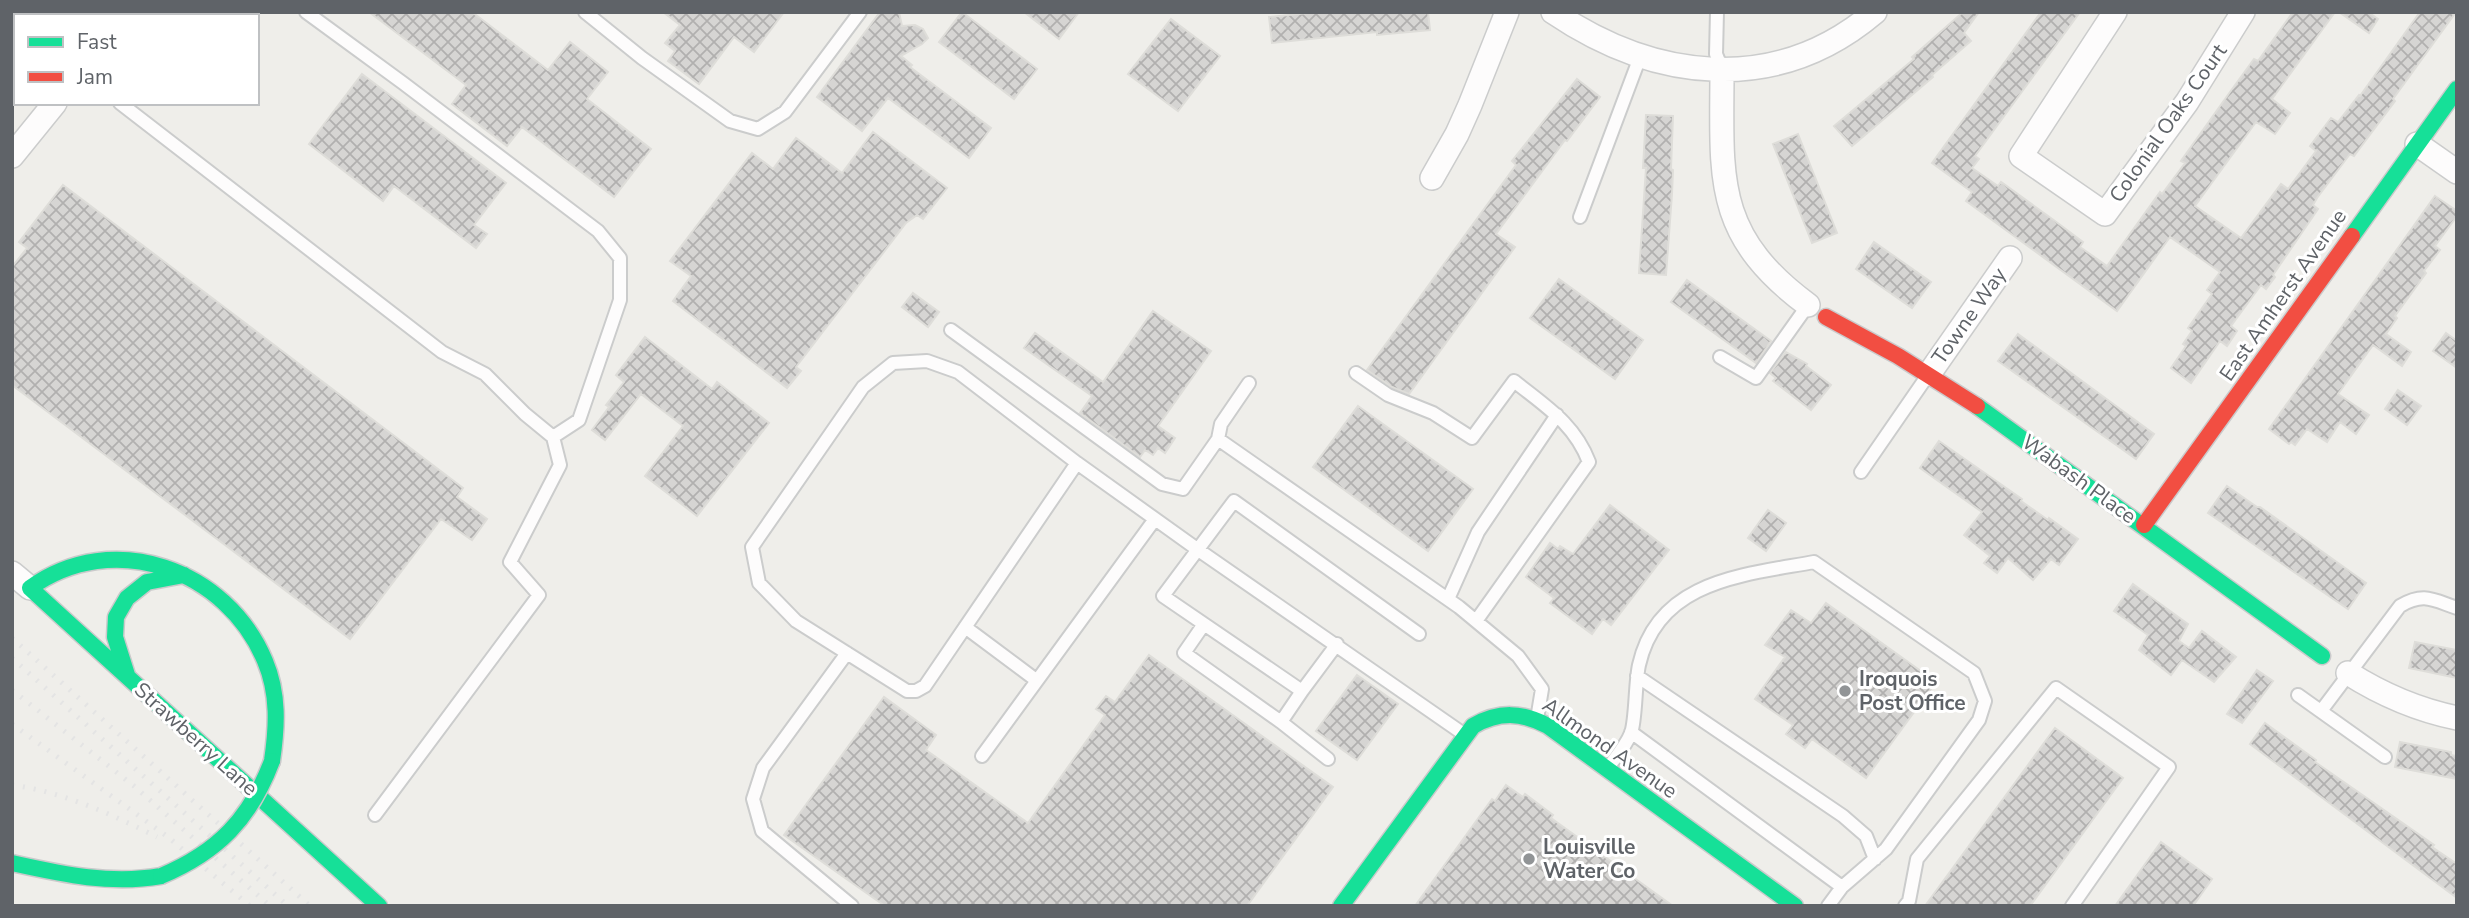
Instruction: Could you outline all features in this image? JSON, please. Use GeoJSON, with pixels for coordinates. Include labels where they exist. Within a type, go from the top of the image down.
{"type":"FeatureCollection","features":[{"type":"Feature","properties":{"kind":"street"},"geometry":{"type":"LineString","coordinates":[[1432,178],[1461,124],[1507,12]]}},
{"type":"Feature","properties":{"kind":"street"},"geometry":{"type":"LineString","coordinates":[[1553,12],[1640,57],[1692,69],[1749,69],[1800,57],[1838,39],[1875,12]]}},
{"type":"Feature","properties":{"kind":"street","name":"Colonial Oaks Court"},"geometry":{"type":"LineString","coordinates":[[2115,12],[2021,156],[2105,214],[2187,102],[2243,12]]}},
{"type":"Feature","properties":{"kind":"street","name":"Wabash Place"},"geometry":{"type":"LineString","coordinates":[[1722,69],[1723,167],[1727,196],[1746,243],[1768,273],[1817,311],[1956,390],[2335,664]]}},
{"type":"Feature","properties":{"kind":"street","name":"East Amherst Avenue"},"geometry":{"type":"LineString","coordinates":[[2144,525],[2457,89]]}},
{"type":"Feature","properties":{"kind":"street"},"geometry":{"type":"LineString","coordinates":[[12,156],[53,105]]}},
{"type":"Feature","properties":{"kind":"street"},"geometry":{"type":"LineString","coordinates":[[2417,144],[2457,172]]}},
{"type":"Feature","properties":{"kind":"street","name":"Towne Way"},"geometry":{"type":"LineString","coordinates":[[1929,374],[2010,258]]}},
{"type":"Feature","properties":{"kind":"street"},"geometry":{"type":"LineString","coordinates":[[12,863],[101,881],[123,882],[160,876],[200,858],[236,828],[254,803],[272,761],[277,720],[274,692],[266,663],[255,640],[223,599],[185,575],[162,565],[128,559],[106,559],[84,561],[49,573],[30,588]]}},
{"type":"Feature","properties":{"kind":"street","name":"Strawberry Lane"},"geometry":{"type":"LineString","coordinates":[[12,573],[379,906]]}},
{"type":"Feature","properties":{"kind":"street"},"geometry":{"type":"LineString","coordinates":[[127,676],[115,637],[116,617],[127,598],[147,582],[185,575]]}},
{"type":"Feature","properties":{"kind":"street"},"geometry":{"type":"LineString","coordinates":[[2335,664],[2397,699],[2457,718]]}},
{"type":"Feature","properties":{"kind":"street","name":"Allmond Avenue"},"geometry":{"type":"LineString","coordinates":[[1341,906],[1466,735],[1483,719],[1502,713],[1515,713],[1537,720],[1795,906]]}},
{"type":"Feature","properties":{"kind":"lane"},"geometry":{"type":"LineString","coordinates":[[306,12],[598,231],[620,258],[620,300],[579,420],[553,437]]}},
{"type":"Feature","properties":{"kind":"lane"},"geometry":{"type":"LineString","coordinates":[[585,12],[642,58],[730,121],[758,129],[785,112],[860,12]]}},
{"type":"Feature","properties":{"kind":"lane"},"geometry":{"type":"LineString","coordinates":[[1717,12],[1716,54],[1722,69]]}},
{"type":"Feature","properties":{"kind":"lane"},"geometry":{"type":"LineString","coordinates":[[1580,217],[1640,57]]}},
{"type":"Feature","properties":{"kind":"lane"},"geometry":{"type":"LineString","coordinates":[[123,105],[442,352],[485,374],[525,414],[553,437],[560,466],[510,562],[539,595],[375,816]]}},
{"type":"Feature","properties":{"kind":"lane"},"geometry":{"type":"LineString","coordinates":[[1720,357],[1756,378],[1817,311]]}},
{"type":"Feature","properties":{"kind":"lane"},"geometry":{"type":"LineString","coordinates":[[951,330],[1162,484],[1183,489],[1218,439],[1221,424],[1249,383]]}},
{"type":"Feature","properties":{"kind":"lane"},"geometry":{"type":"LineString","coordinates":[[1077,463],[925,686],[916,691],[907,691],[796,621],[759,583],[751,547],[863,387],[893,363],[927,360],[958,372],[1155,519],[1466,735]]}},
{"type":"Feature","properties":{"kind":"lane"},"geometry":{"type":"LineString","coordinates":[[1356,373],[1388,395],[1433,413],[1472,438],[1514,381],[1568,424],[1582,446],[1589,462],[1476,621]]}},
{"type":"Feature","properties":{"kind":"lane"},"geometry":{"type":"LineString","coordinates":[[1861,472],[1929,374]]}},
{"type":"Feature","properties":{"kind":"lane"},"geometry":{"type":"LineString","coordinates":[[1448,599],[1478,532],[1557,415]]}},
{"type":"Feature","properties":{"kind":"lane"},"geometry":{"type":"LineString","coordinates":[[1218,439],[1448,599],[1518,656],[1542,689],[1537,720]]}},
{"type":"Feature","properties":{"kind":"lane"},"geometry":{"type":"LineString","coordinates":[[1302,691],[1163,596],[1234,501],[1419,634]]}},
{"type":"Feature","properties":{"kind":"lane"},"geometry":{"type":"LineString","coordinates":[[982,755],[1155,519]]}},
{"type":"Feature","properties":{"kind":"lane"},"geometry":{"type":"LineString","coordinates":[[1607,769],[1631,732],[1640,660],[1656,625],[1677,601],[1705,586],[1814,562],[1975,673],[1985,701],[1979,720],[1886,849],[1842,887],[1828,906]]}},
{"type":"Feature","properties":{"kind":"lane"},"geometry":{"type":"LineString","coordinates":[[2321,711],[2335,664],[2400,606],[2424,597],[2457,608]]}},
{"type":"Feature","properties":{"kind":"lane"},"geometry":{"type":"LineString","coordinates":[[1204,624],[1184,653],[1328,759]]}},
{"type":"Feature","properties":{"kind":"lane"},"geometry":{"type":"LineString","coordinates":[[965,627],[1036,680]]}},
{"type":"Feature","properties":{"kind":"lane"},"geometry":{"type":"LineString","coordinates":[[1281,722],[1337,644]]}},
{"type":"Feature","properties":{"kind":"lane"},"geometry":{"type":"LineString","coordinates":[[847,653],[762,768],[753,799],[762,831],[852,906]]}},
{"type":"Feature","properties":{"kind":"lane"},"geometry":{"type":"LineString","coordinates":[[1637,676],[1843,816],[1866,836],[1875,859]]}},
{"type":"Feature","properties":{"kind":"lane"},"geometry":{"type":"LineString","coordinates":[[1905,906],[1909,901],[1917,859],[2056,688],[2169,767],[2072,906]]}},
{"type":"Feature","properties":{"kind":"lane"},"geometry":{"type":"LineString","coordinates":[[2298,695],[2385,758]]}},
{"type":"Feature","properties":{"kind":"lane"},"geometry":{"type":"LineString","coordinates":[[1631,732],[1842,887]]}},
{"type":"Feature","properties":{"kind":"building"},"geometry":{"type":"Polygon","coordinates":[[[369,12],[472,12],[548,70],[570,42],[608,72],[587,99],[651,149],[614,197],[522,127],[507,146],[452,104],[466,85],[369,12]]]}},
{"type":"Feature","properties":{"kind":"building"},"geometry":{"type":"Polygon","coordinates":[[[663,12],[784,12],[754,52],[734,37],[699,84],[668,61],[675,51],[665,43],[680,25],[663,12]]]}},
{"type":"Feature","properties":{"kind":"building"},"geometry":{"type":"Polygon","coordinates":[[[880,12],[899,12],[902,26],[915,25],[923,29],[928,38],[901,56],[912,65],[910,67],[991,128],[969,158],[888,98],[862,131],[817,97],[880,12]]]}},
{"type":"Feature","properties":{"kind":"building"},"geometry":{"type":"Polygon","coordinates":[[[962,12],[1037,69],[1014,99],[939,42],[962,12]]]}},
{"type":"Feature","properties":{"kind":"building"},"geometry":{"type":"Polygon","coordinates":[[[1024,12],[1079,12],[1059,39],[1024,12]]]}},
{"type":"Feature","properties":{"kind":"building"},"geometry":{"type":"Polygon","coordinates":[[[1317,12],[1428,12],[1430,30],[1377,35],[1377,32],[1272,43],[1269,17],[1317,12]]]}},
{"type":"Feature","properties":{"kind":"building"},"geometry":{"type":"Polygon","coordinates":[[[1963,12],[1979,12],[1964,33],[1971,41],[1852,146],[1834,126],[1914,59],[1912,57],[1963,12]]]}},
{"type":"Feature","properties":{"kind":"building"},"geometry":{"type":"Polygon","coordinates":[[[2041,12],[2080,12],[1975,156],[1979,159],[1972,168],[1998,186],[2001,182],[2055,221],[2083,242],[2080,247],[2107,266],[2160,192],[2162,194],[2185,163],[2181,161],[2254,59],[2258,61],[2293,12],[2335,12],[2272,99],[2290,113],[2275,134],[2256,122],[2195,206],[2241,238],[2281,184],[2288,189],[2316,151],[2310,146],[2331,118],[2338,122],[2360,96],[2420,12],[2456,12],[2354,156],[2350,154],[2317,198],[2313,205],[2318,209],[2273,275],[2275,277],[2266,289],[2261,285],[2231,326],[2237,331],[2227,346],[2220,341],[2191,383],[2171,368],[2186,346],[2183,344],[2192,331],[2188,328],[2212,294],[2207,290],[2220,272],[2170,237],[2117,311],[1966,201],[1972,192],[1932,163],[2041,12]]]}},
{"type":"Feature","properties":{"kind":"building"},"geometry":{"type":"Polygon","coordinates":[[[2339,12],[2368,12],[2378,19],[2369,33],[2339,12]]]}},
{"type":"Feature","properties":{"kind":"building"},"geometry":{"type":"Polygon","coordinates":[[[1171,19],[1220,56],[1178,111],[1128,74],[1171,19]]]}},
{"type":"Feature","properties":{"kind":"building"},"geometry":{"type":"Polygon","coordinates":[[[362,74],[506,183],[474,225],[487,234],[476,248],[394,186],[383,201],[309,144],[362,74]]]}},
{"type":"Feature","properties":{"kind":"building"},"geometry":{"type":"Polygon","coordinates":[[[1577,79],[1600,97],[1496,234],[1515,247],[1409,394],[1392,387],[1367,370],[1516,165],[1512,161],[1577,79]]]}},
{"type":"Feature","properties":{"kind":"building"},"geometry":{"type":"Polygon","coordinates":[[[1646,115],[1673,116],[1672,194],[1666,275],[1639,273],[1646,168],[1643,168],[1646,115]]]}},
{"type":"Feature","properties":{"kind":"building"},"geometry":{"type":"Polygon","coordinates":[[[873,132],[947,188],[923,219],[917,215],[906,223],[796,367],[801,371],[787,388],[673,301],[691,276],[670,261],[752,153],[773,169],[796,138],[842,173],[873,132]]]}},
{"type":"Feature","properties":{"kind":"building"},"geometry":{"type":"Polygon","coordinates":[[[1798,134],[1837,233],[1812,243],[1773,144],[1798,134]]]}},
{"type":"Feature","properties":{"kind":"building"},"geometry":{"type":"Polygon","coordinates":[[[63,185],[463,488],[457,497],[487,519],[472,540],[441,519],[350,639],[12,385],[12,267],[27,248],[19,242],[63,185]]]}},
{"type":"Feature","properties":{"kind":"building"},"geometry":{"type":"Polygon","coordinates":[[[2435,196],[2457,211],[2457,216],[2435,246],[2440,250],[2395,316],[2397,318],[2386,334],[2411,352],[2402,366],[2373,345],[2338,394],[2369,415],[2356,434],[2340,422],[2327,442],[2307,429],[2295,445],[2291,442],[2289,444],[2269,429],[2435,196]]]}},
{"type":"Feature","properties":{"kind":"building"},"geometry":{"type":"Polygon","coordinates":[[[1874,242],[1931,282],[1912,308],[1856,269],[1874,242]]]}},
{"type":"Feature","properties":{"kind":"building"},"geometry":{"type":"Polygon","coordinates":[[[1559,279],[1643,340],[1615,379],[1530,318],[1559,279]]]}},
{"type":"Feature","properties":{"kind":"building"},"geometry":{"type":"Polygon","coordinates":[[[1687,280],[1771,341],[1756,363],[1671,302],[1687,280]]]}},
{"type":"Feature","properties":{"kind":"building"},"geometry":{"type":"Polygon","coordinates":[[[913,293],[939,312],[928,327],[902,307],[913,293]]]}},
{"type":"Feature","properties":{"kind":"building"},"geometry":{"type":"Polygon","coordinates":[[[1153,311],[1211,351],[1158,426],[1175,438],[1165,453],[1158,448],[1153,455],[1145,450],[1140,457],[1080,413],[1092,396],[1024,348],[1035,333],[1103,382],[1153,311]]]}},
{"type":"Feature","properties":{"kind":"building"},"geometry":{"type":"Polygon","coordinates":[[[2446,333],[2457,341],[2457,368],[2433,351],[2446,333]]]}},
{"type":"Feature","properties":{"kind":"building"},"geometry":{"type":"Polygon","coordinates":[[[2018,334],[2154,434],[2136,459],[1998,361],[2018,334]]]}},
{"type":"Feature","properties":{"kind":"building"},"geometry":{"type":"Polygon","coordinates":[[[645,337],[712,389],[717,382],[769,423],[697,516],[645,476],[683,426],[641,394],[605,440],[592,430],[609,407],[606,405],[624,382],[616,375],[645,337]]]}},
{"type":"Feature","properties":{"kind":"building"},"geometry":{"type":"Polygon","coordinates":[[[1786,352],[1807,364],[1806,366],[1831,385],[1811,410],[1773,381],[1776,378],[1770,373],[1786,352]]]}},
{"type":"Feature","properties":{"kind":"building"},"geometry":{"type":"Polygon","coordinates":[[[2398,390],[2421,406],[2407,425],[2385,409],[2398,390]]]}},
{"type":"Feature","properties":{"kind":"building"},"geometry":{"type":"Polygon","coordinates":[[[1358,406],[1473,489],[1428,551],[1313,467],[1358,406]]]}},
{"type":"Feature","properties":{"kind":"building"},"geometry":{"type":"Polygon","coordinates":[[[1939,441],[2078,539],[2059,565],[2051,559],[2033,580],[2008,558],[1997,573],[1984,563],[1990,556],[1964,535],[1982,512],[1920,468],[1939,441]]]}},
{"type":"Feature","properties":{"kind":"building"},"geometry":{"type":"Polygon","coordinates":[[[2227,486],[2366,583],[2348,609],[2208,513],[2227,486]]]}},
{"type":"Feature","properties":{"kind":"building"},"geometry":{"type":"Polygon","coordinates":[[[1610,505],[1669,550],[1611,625],[1603,619],[1592,634],[1550,603],[1554,598],[1526,577],[1550,543],[1573,554],[1610,505]]]}},
{"type":"Feature","properties":{"kind":"building"},"geometry":{"type":"Polygon","coordinates":[[[1768,510],[1786,523],[1766,551],[1748,538],[1768,510]]]}},
{"type":"Feature","properties":{"kind":"building"},"geometry":{"type":"Polygon","coordinates":[[[2133,584],[2188,624],[2179,641],[2189,648],[2202,631],[2236,657],[2214,682],[2182,660],[2171,675],[2139,650],[2148,635],[2114,611],[2133,584]]]}},
{"type":"Feature","properties":{"kind":"building","name":"Iroquois Post Office"},"geometry":{"type":"Polygon","coordinates":[[[1826,603],[1936,682],[1866,778],[1812,739],[1805,748],[1786,734],[1793,725],[1755,699],[1785,657],[1765,645],[1791,610],[1811,623],[1826,603]]]}},
{"type":"Feature","properties":{"kind":"building"},"geometry":{"type":"Polygon","coordinates":[[[2415,642],[2457,650],[2457,678],[2409,668],[2415,642]]]}},
{"type":"Feature","properties":{"kind":"building"},"geometry":{"type":"Polygon","coordinates":[[[1149,655],[1333,787],[1247,906],[885,906],[784,835],[884,697],[936,735],[926,750],[1028,823],[1105,715],[1096,709],[1106,696],[1115,702],[1149,655]]]}},
{"type":"Feature","properties":{"kind":"building"},"geometry":{"type":"Polygon","coordinates":[[[2257,670],[2273,681],[2242,723],[2227,714],[2257,670]]]}},
{"type":"Feature","properties":{"kind":"building"},"geometry":{"type":"Polygon","coordinates":[[[1357,675],[1398,704],[1357,760],[1316,731],[1357,675]]]}},
{"type":"Feature","properties":{"kind":"building"},"geometry":{"type":"Polygon","coordinates":[[[2265,723],[2457,864],[2457,898],[2250,744],[2265,723]]]}},
{"type":"Feature","properties":{"kind":"building"},"geometry":{"type":"Polygon","coordinates":[[[2055,728],[2123,778],[2030,906],[1925,906],[2055,728]]]}},
{"type":"Feature","properties":{"kind":"building"},"geometry":{"type":"Polygon","coordinates":[[[2400,742],[2451,752],[2451,755],[2457,756],[2457,779],[2395,767],[2400,742]]]}},
{"type":"Feature","properties":{"kind":"building","name":"Louisville Water Co"},"geometry":{"type":"Polygon","coordinates":[[[1506,785],[1523,797],[1525,794],[1553,815],[1551,818],[1673,906],[1415,906],[1492,799],[1495,801],[1506,785]]]}},
{"type":"Feature","properties":{"kind":"building"},"geometry":{"type":"Polygon","coordinates":[[[2161,842],[2212,879],[2193,906],[2115,906],[2161,842]]]}},
{"type":"Feature","properties":{"kind":"railway"},"geometry":{"type":"LineString","coordinates":[[12,638],[310,906]]}},
{"type":"Feature","properties":{"kind":"railway"},"geometry":{"type":"LineString","coordinates":[[12,658],[288,906]]}},
{"type":"Feature","properties":{"kind":"railway"},"geometry":{"type":"LineString","coordinates":[[12,690],[134,786],[270,906]]}},
{"type":"Feature","properties":{"kind":"railway"},"geometry":{"type":"LineString","coordinates":[[12,724],[168,837],[250,906]]}},
{"type":"Feature","properties":{"kind":"railway"},"geometry":{"type":"LineString","coordinates":[[12,785],[68,798],[157,837]]}},
{"type":"Feature","properties":{"kind":"traffic: fast"},"geometry":{"type":"LineString","coordinates":[[2352,236],[2457,89]]}},
{"type":"Feature","properties":{"kind":"traffic: fast"},"geometry":{"type":"LineString","coordinates":[[1977,406],[2322,656]]}},
{"type":"Feature","properties":{"kind":"traffic: fast"},"geometry":{"type":"LineString","coordinates":[[272,761],[276,711],[270,673],[247,629],[224,602],[196,582],[164,568],[131,560],[96,561],[62,570],[30,588],[379,906]]}},
{"type":"Feature","properties":{"kind":"traffic: fast"},"geometry":{"type":"LineString","coordinates":[[127,675],[115,637],[116,617],[127,598],[147,582],[184,575]]}},
{"type":"Feature","properties":{"kind":"traffic: fast"},"geometry":{"type":"LineString","coordinates":[[1341,906],[1473,726],[1492,718],[1510,715],[1529,718],[1548,726],[1795,906]]}},
{"type":"Feature","properties":{"kind":"traffic: fast"},"geometry":{"type":"LineString","coordinates":[[161,876],[199,856],[230,831],[253,800],[272,761]]}},
{"type":"Feature","properties":{"kind":"traffic: fast"},"geometry":{"type":"LineString","coordinates":[[12,863],[105,879],[161,876]]}},
{"type":"Feature","properties":{"kind":"traffic: jam"},"geometry":{"type":"LineString","coordinates":[[2144,525],[2352,236]]}},
{"type":"Feature","properties":{"kind":"traffic: jam"},"geometry":{"type":"LineString","coordinates":[[1826,317],[1898,356],[1977,406]]}},
{"type":"Feature","properties":{"kind":"place","name":"Iroquois Post Office"},"geometry":{"type":"Point","coordinates":[1845,691]}},
{"type":"Feature","properties":{"kind":"place","name":"Louisville Water Co"},"geometry":{"type":"Point","coordinates":[1529,859]}}]}
